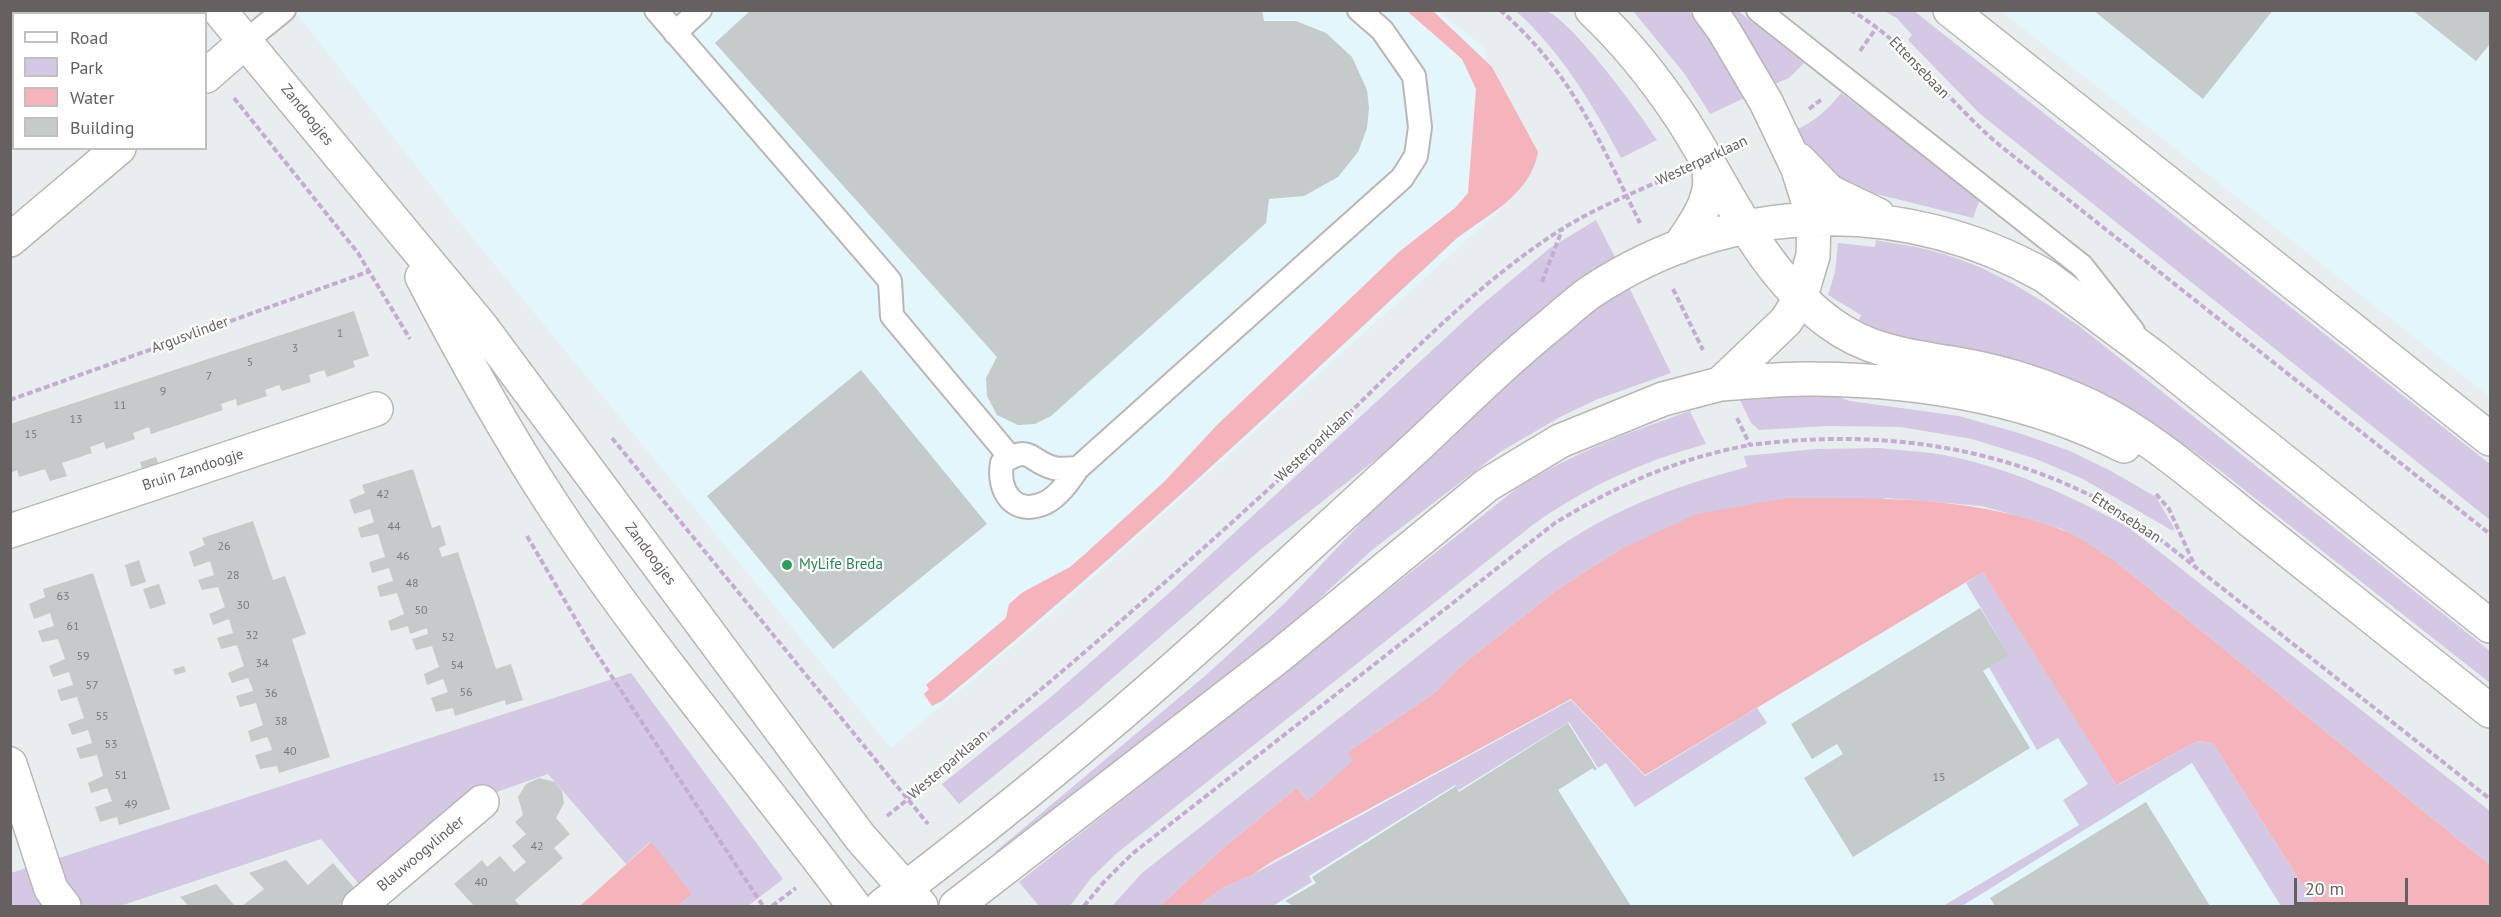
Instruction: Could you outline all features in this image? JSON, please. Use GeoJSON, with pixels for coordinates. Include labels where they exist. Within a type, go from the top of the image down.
{"type":"FeatureCollection","features":[{"type":"Feature","properties":{"kind":"main road","name":"Zandoogjes"},"geometry":{"type":"LineString","coordinates":[[219,10],[481,326],[860,837],[903,900]]}},
{"type":"Feature","properties":{"kind":"main road"},"geometry":{"type":"LineString","coordinates":[[1592,10],[1610,27],[1649,73],[1682,119],[1776,272],[1800,299],[1831,324],[1874,348],[1923,360],[1964,365],[2046,388],[2092,407],[2122,424],[2211,490],[2490,711]]}},
{"type":"Feature","properties":{"kind":"main road"},"geometry":{"type":"LineString","coordinates":[[1709,10],[1754,78],[1798,169],[1814,220],[1813,256],[1800,299],[1775,333],[1720,384]]}},
{"type":"Feature","properties":{"kind":"main road"},"geometry":{"type":"LineString","coordinates":[[1950,10],[2490,439]]}},
{"type":"Feature","properties":{"kind":"main road"},"geometry":{"type":"LineString","coordinates":[[207,75],[246,41]]}},
{"type":"Feature","properties":{"kind":"main road"},"geometry":{"type":"LineString","coordinates":[[1782,136],[1830,192],[1856,206],[1900,222],[1976,242],[2045,276],[2155,358],[2490,626]]}},
{"type":"Feature","properties":{"kind":"main road"},"geometry":{"type":"LineString","coordinates":[[10,240],[117,150]]}},
{"type":"Feature","properties":{"kind":"main road"},"geometry":{"type":"LineString","coordinates":[[1667,252],[1694,224],[1708,194],[1712,176],[1705,159]]}},
{"type":"Feature","properties":{"kind":"main road","name":"Zandoogjes"},"geometry":{"type":"LineString","coordinates":[[392,220],[459,348],[551,502],[642,630],[854,906]]}},
{"type":"Feature","properties":{"kind":"main road"},"geometry":{"type":"LineString","coordinates":[[903,900],[1194,651],[1503,363],[1591,292],[1667,252],[1746,226],[1814,220],[1900,222]]}},
{"type":"Feature","properties":{"kind":"main road"},"geometry":{"type":"LineString","coordinates":[[956,906],[1279,656],[1487,485],[1560,441],[1663,399],[1720,384],[1812,378],[1861,380],[1976,394],[2016,405],[2106,437],[2211,490]]}},
{"type":"Feature","properties":{"kind":"main road","name":"Bruin Zandoogje"},"geometry":{"type":"LineString","coordinates":[[10,531],[376,409]]}},
{"type":"Feature","properties":{"kind":"main road"},"geometry":{"type":"LineString","coordinates":[[10,764],[51,889],[64,906]]}},
{"type":"Feature","properties":{"kind":"main road","name":"Blauwoogvlinder"},"geometry":{"type":"LineString","coordinates":[[359,906],[482,802]]}},
{"type":"Feature","properties":{"kind":"lane"},"geometry":{"type":"LineString","coordinates":[[246,41],[284,10]]}},
{"type":"Feature","properties":{"kind":"lane"},"geometry":{"type":"LineString","coordinates":[[656,10],[890,281],[892,316],[1010,457]]}},
{"type":"Feature","properties":{"kind":"lane"},"geometry":{"type":"LineString","coordinates":[[675,33],[700,10]]}},
{"type":"Feature","properties":{"kind":"lane"},"geometry":{"type":"LineString","coordinates":[[1078,468],[1052,468],[1030,454],[1020,453],[1002,463],[999,478],[1002,490],[1010,500],[1020,504],[1032,506],[1044,503],[1057,494],[1078,468],[1402,178],[1416,156],[1420,127],[1414,76],[1382,30],[1359,10]]}},
{"type":"Feature","properties":{"kind":"lane"},"geometry":{"type":"LineString","coordinates":[[1758,10],[2082,266],[2155,358]]}},
{"type":"Feature","properties":{"kind":"path"},"geometry":{"type":"LineString","coordinates":[[1084,906],[1103,882],[1132,854],[1548,528],[1586,504],[1652,472],[1686,459],[1750,445],[1720,384],[1667,252],[1627,196],[1584,108],[1544,53],[1500,10]]}},
{"type":"Feature","properties":{"kind":"path","name":"Ettensebaan"},"geometry":{"type":"LineString","coordinates":[[1850,10],[1877,27],[1913,59],[1956,107],[1998,144],[2490,534]]}},
{"type":"Feature","properties":{"kind":"path"},"geometry":{"type":"LineString","coordinates":[[1782,136],[1818,103],[1877,27]]}},
{"type":"Feature","properties":{"kind":"path","name":"Westerparklaan"},"geometry":{"type":"LineString","coordinates":[[860,837],[1108,634],[1299,461],[1461,306],[1530,251],[1562,229],[1705,159]]}},
{"type":"Feature","properties":{"kind":"path","name":"Argusvlinder"},"geometry":{"type":"LineString","coordinates":[[10,400],[370,271]]}},
{"type":"Feature","properties":{"kind":"path","name":"Ettensebaan"},"geometry":{"type":"LineString","coordinates":[[1750,445],[1827,438],[1894,439],[1986,455],[2052,478],[2116,508],[2195,566],[2490,800]]}},
{"type":"Feature","properties":{"kind":"path"},"geometry":{"type":"LineString","coordinates":[[2150,487],[2169,509],[2195,566]]}},
{"type":"Feature","properties":{"kind":"path"},"geometry":{"type":"LineString","coordinates":[[772,906],[824,866]]}},
{"type":"Feature","properties":{"kind":"shaded area"},"geometry":{"type":"Polygon","coordinates":[[[295,11],[1437,11],[1484,47],[1501,209],[1060,607],[891,748],[459,221],[295,11]]]}},
{"type":"Feature","properties":{"kind":"shaded area"},"geometry":{"type":"Polygon","coordinates":[[[2001,11],[2490,11],[2490,397],[2001,11]]]}},
{"type":"Feature","properties":{"kind":"shaded area"},"geometry":{"type":"Polygon","coordinates":[[[1992,529],[2453,906],[1214,906],[1663,592],[1992,529]]]}},
{"type":"Feature","properties":{"kind":"green space"},"geometry":{"type":"Polygon","coordinates":[[[1544,10],[1570,29],[1637,110],[1657,140],[1621,158],[1599,118],[1562,61],[1516,11],[1544,10]]]}},
{"type":"Feature","properties":{"kind":"green space"},"geometry":{"type":"Polygon","coordinates":[[[1633,11],[1689,11],[1719,49],[1749,96],[1710,114],[1684,73],[1633,11]]]}},
{"type":"Feature","properties":{"kind":"green space"},"geometry":{"type":"Polygon","coordinates":[[[1729,11],[1738,11],[1804,63],[1789,78],[1773,85],[1729,11]]]}},
{"type":"Feature","properties":{"kind":"green space"},"geometry":{"type":"Polygon","coordinates":[[[1884,11],[1914,11],[2490,464],[2490,520],[1979,113],[1908,40],[1912,35],[1897,18],[1884,11]]]}},
{"type":"Feature","properties":{"kind":"green space"},"geometry":{"type":"Polygon","coordinates":[[[1841,93],[1980,199],[1973,218],[1852,188],[1827,170],[1813,155],[1796,130],[1821,114],[1841,93]]]}},
{"type":"Feature","properties":{"kind":"green space"},"geometry":{"type":"Polygon","coordinates":[[[1596,220],[1617,261],[1415,429],[1259,551],[1084,703],[959,804],[942,784],[1051,697],[1169,593],[1478,308],[1550,248],[1596,220]]]}},
{"type":"Feature","properties":{"kind":"green space"},"geometry":{"type":"Polygon","coordinates":[[[1876,240],[1928,250],[1975,265],[2046,303],[2079,326],[2490,651],[2490,683],[2218,469],[2165,431],[2115,400],[2058,376],[1887,335],[1858,322],[1861,315],[1828,295],[1835,272],[1838,243],[1875,247],[1876,240]]]}},
{"type":"Feature","properties":{"kind":"green space"},"geometry":{"type":"Polygon","coordinates":[[[1628,285],[1671,373],[1598,399],[1562,416],[1500,452],[1372,550],[1236,676],[1002,860],[995,852],[1206,675],[1284,604],[1426,454],[1590,309],[1628,285]]]}},
{"type":"Feature","properties":{"kind":"green space"},"geometry":{"type":"Polygon","coordinates":[[[1819,390],[1850,401],[1959,416],[2070,451],[2156,497],[2174,528],[2173,531],[2083,479],[2036,459],[1972,439],[1901,427],[1829,426],[1759,430],[1751,423],[1740,400],[1779,391],[1819,390]]]}},
{"type":"Feature","properties":{"kind":"green space"},"geometry":{"type":"Polygon","coordinates":[[[1690,411],[1706,444],[1617,476],[1575,498],[1534,524],[1117,853],[1091,878],[1070,906],[1039,906],[1019,882],[1516,489],[1579,454],[1690,411]]]}},
{"type":"Feature","properties":{"kind":"green space"},"geometry":{"type":"Polygon","coordinates":[[[1880,448],[1944,455],[1992,467],[2039,484],[2128,527],[2490,811],[2490,865],[2115,561],[2062,529],[1982,506],[1887,498],[1621,549],[1558,589],[1460,667],[1436,692],[1348,752],[1354,761],[1307,801],[1297,788],[1228,844],[1160,906],[1112,906],[1142,873],[1568,540],[1641,502],[1692,483],[1747,467],[1744,456],[1816,449],[1880,448]]]}},
{"type":"Feature","properties":{"kind":"green space"},"geometry":{"type":"Polygon","coordinates":[[[1983,572],[2118,785],[2197,741],[2213,743],[2316,906],[2281,906],[2192,763],[1962,906],[1943,906],[2079,825],[2063,800],[2088,784],[2058,738],[2037,750],[1987,664],[2007,652],[1966,583],[1983,572]]]}},
{"type":"Feature","properties":{"kind":"green space"},"geometry":{"type":"Polygon","coordinates":[[[631,673],[783,879],[748,906],[678,906],[692,894],[650,842],[626,864],[548,774],[445,810],[447,829],[369,896],[321,839],[120,906],[72,906],[56,859],[631,673]]]}},
{"type":"Feature","properties":{"kind":"green space"},"geometry":{"type":"Polygon","coordinates":[[[1571,700],[1645,776],[1757,708],[1767,723],[1635,807],[1606,763],[1598,768],[1569,722],[1459,790],[1455,785],[1309,876],[1312,882],[1273,906],[1199,906],[1222,888],[1252,875],[1571,700]]]}},
{"type":"Feature","properties":{"kind":"green space"},"geometry":{"type":"Polygon","coordinates":[[[32,866],[45,906],[11,906],[11,873],[32,866]]]}},
{"type":"Feature","properties":{"kind":"water"},"geometry":{"type":"Polygon","coordinates":[[[1407,11],[1433,11],[1492,67],[1538,152],[1527,180],[1494,212],[1457,238],[1139,532],[1009,646],[942,701],[932,706],[924,694],[929,689],[926,685],[1006,618],[1009,604],[1023,592],[1070,567],[1085,554],[1165,481],[1217,425],[1399,252],[1455,208],[1468,193],[1476,89],[1462,59],[1407,11]]]}},
{"type":"Feature","properties":{"kind":"water"},"geometry":{"type":"Polygon","coordinates":[[[1787,498],[1891,499],[1959,505],[2026,518],[2060,529],[2081,540],[2115,561],[2490,865],[2490,906],[2316,906],[2213,743],[2197,741],[2117,785],[1983,572],[1645,775],[1571,699],[1271,862],[1252,875],[1222,888],[1199,906],[1160,906],[1228,844],[1297,788],[1307,801],[1353,761],[1348,752],[1436,692],[1460,667],[1558,589],[1621,549],[1697,514],[1787,498]]]}},
{"type":"Feature","properties":{"kind":"water"},"geometry":{"type":"Polygon","coordinates":[[[651,842],[692,894],[678,906],[580,906],[651,842]]]}},
{"type":"Feature","properties":{"kind":"building"},"geometry":{"type":"Polygon","coordinates":[[[82,10],[101,10],[102,12],[80,12],[82,10]]]}},
{"type":"Feature","properties":{"kind":"building"},"geometry":{"type":"Polygon","coordinates":[[[751,10],[1262,10],[1264,21],[1296,21],[1326,33],[1352,57],[1367,90],[1369,108],[1367,128],[1358,152],[1338,177],[1304,196],[1269,199],[1266,223],[1051,416],[1035,424],[1018,425],[997,415],[987,396],[986,378],[997,357],[715,43],[751,10]]]}},
{"type":"Feature","properties":{"kind":"building"},"geometry":{"type":"Polygon","coordinates":[[[2093,10],[2273,10],[2203,99],[2093,10]]]}},
{"type":"Feature","properties":{"kind":"building"},"geometry":{"type":"Polygon","coordinates":[[[2412,10],[2490,10],[2490,44],[2476,61],[2412,10]]]}},
{"type":"Feature","properties":{"kind":"building"},"geometry":{"type":"Polygon","coordinates":[[[12,70],[12,136],[10,138],[10,71],[12,70]]]}},
{"type":"Feature","properties":{"kind":"building"},"geometry":{"type":"Polygon","coordinates":[[[354,311],[369,356],[353,361],[355,367],[327,377],[324,370],[309,375],[311,382],[282,391],[279,385],[265,390],[267,396],[237,406],[236,399],[221,404],[223,410],[151,434],[149,427],[133,433],[135,439],[106,449],[104,442],[90,447],[92,453],[62,463],[67,476],[50,481],[45,469],[19,477],[17,470],[10,473],[10,424],[354,311]]]}},
{"type":"Feature","properties":{"kind":"building"},"geometry":{"type":"Polygon","coordinates":[[[861,370],[987,524],[833,649],[707,496],[861,370]]]}},
{"type":"Feature","properties":{"kind":"building"},"geometry":{"type":"Polygon","coordinates":[[[156,457],[162,473],[145,478],[140,462],[156,457]]]}},
{"type":"Feature","properties":{"kind":"building"},"geometry":{"type":"Polygon","coordinates":[[[413,469],[432,528],[440,525],[446,545],[439,548],[442,557],[458,552],[496,669],[511,664],[523,700],[506,705],[505,700],[455,716],[453,708],[436,712],[431,698],[448,692],[443,679],[427,685],[424,674],[439,667],[432,646],[416,650],[412,639],[428,634],[427,628],[410,634],[408,626],[391,631],[388,621],[404,614],[397,593],[380,597],[377,586],[393,581],[389,568],[372,573],[369,562],[385,557],[378,534],[361,538],[358,528],[374,522],[370,509],[354,514],[349,500],[365,493],[362,485],[413,469]]]}},
{"type":"Feature","properties":{"kind":"building"},"geometry":{"type":"Polygon","coordinates":[[[253,521],[273,580],[285,576],[306,634],[292,639],[330,757],[279,773],[277,766],[260,769],[255,755],[272,750],[270,743],[267,737],[251,742],[248,731],[263,725],[256,703],[240,707],[236,696],[253,691],[248,678],[232,683],[228,673],[244,666],[237,645],[221,649],[217,638],[233,633],[229,619],[213,625],[209,614],[225,607],[218,587],[202,590],[198,580],[214,575],[210,561],[194,567],[189,552],[205,545],[202,538],[253,521]]]}},
{"type":"Feature","properties":{"kind":"building"},"geometry":{"type":"Polygon","coordinates":[[[139,560],[146,582],[131,587],[125,565],[139,560]]]}},
{"type":"Feature","properties":{"kind":"building"},"geometry":{"type":"Polygon","coordinates":[[[93,573],[170,809],[119,825],[117,817],[100,822],[95,807],[112,801],[107,788],[91,793],[88,783],[103,776],[97,755],[80,759],[76,748],[92,743],[88,730],[72,735],[68,724],[84,718],[77,697],[61,701],[57,690],[73,685],[69,672],[53,677],[49,666],[65,659],[58,639],[42,642],[38,631],[54,626],[50,613],[34,619],[29,604],[45,597],[43,589],[93,573]]]}},
{"type":"Feature","properties":{"kind":"building"},"geometry":{"type":"Polygon","coordinates":[[[159,584],[166,604],[150,609],[143,589],[159,584]]]}},
{"type":"Feature","properties":{"kind":"building"},"geometry":{"type":"Polygon","coordinates":[[[1980,608],[2009,655],[1983,671],[2030,748],[1853,857],[1804,778],[1843,754],[1837,744],[1812,759],[1791,724],[1980,608]]]}},
{"type":"Feature","properties":{"kind":"building"},"geometry":{"type":"Polygon","coordinates":[[[184,666],[186,672],[175,675],[173,669],[184,666]]]}},
{"type":"Feature","properties":{"kind":"building"},"geometry":{"type":"Polygon","coordinates":[[[1568,723],[1597,769],[1594,771],[1593,768],[1558,790],[1631,906],[1293,906],[1285,901],[1316,883],[1312,877],[1456,786],[1459,792],[1568,723]]]}},
{"type":"Feature","properties":{"kind":"building"},"geometry":{"type":"Polygon","coordinates":[[[539,778],[555,782],[562,791],[564,803],[556,818],[570,834],[554,848],[563,858],[515,900],[520,906],[474,906],[454,884],[482,860],[487,867],[500,856],[514,872],[526,862],[512,846],[526,834],[515,822],[523,815],[518,797],[526,784],[539,778]]]}},
{"type":"Feature","properties":{"kind":"building"},"geometry":{"type":"Polygon","coordinates":[[[2146,802],[2210,906],[1995,906],[1990,898],[2146,802]]]}},
{"type":"Feature","properties":{"kind":"building"},"geometry":{"type":"Polygon","coordinates":[[[286,860],[308,885],[333,863],[357,891],[338,906],[242,906],[264,889],[249,873],[286,860]]]}},
{"type":"Feature","properties":{"kind":"building"},"geometry":{"type":"Polygon","coordinates":[[[216,884],[235,906],[189,906],[180,897],[216,884]]]}},
{"type":"Feature","properties":{"kind":"place","name":"MyLife Breda"},"geometry":{"type":"Point","coordinates":[787,565]}}]}
